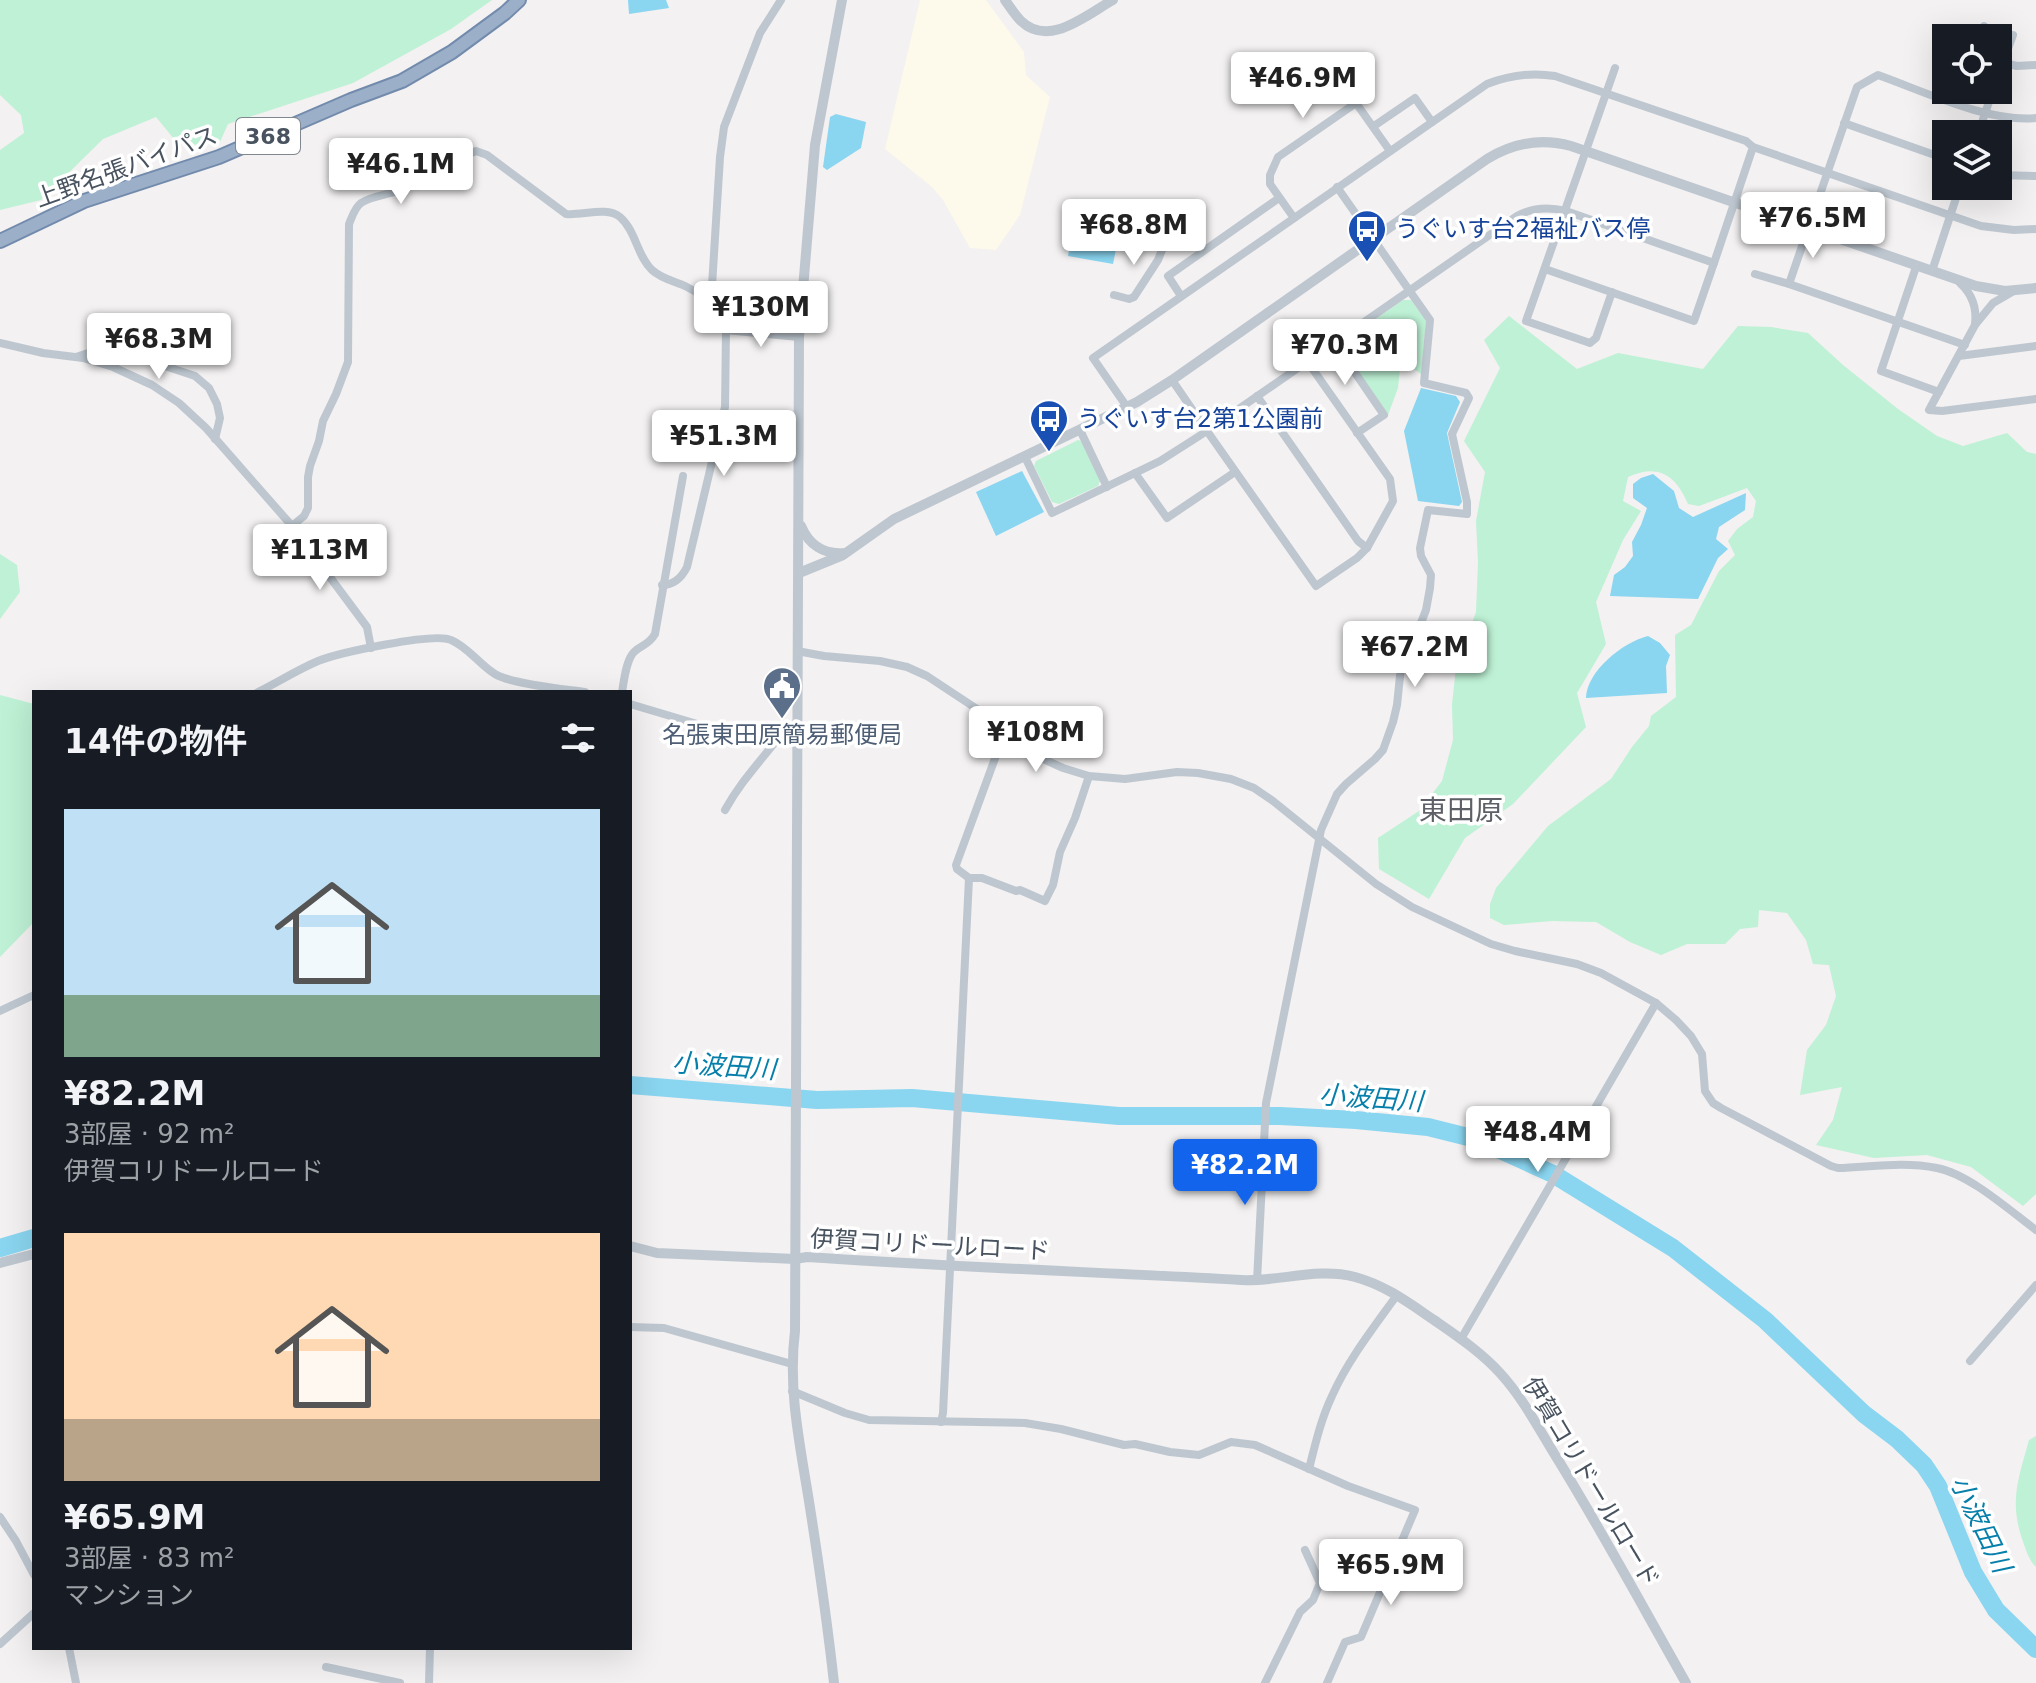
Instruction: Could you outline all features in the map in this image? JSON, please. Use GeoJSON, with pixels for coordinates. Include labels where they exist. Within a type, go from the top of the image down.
{"type":"FeatureCollection","features":[{"type":"Feature","properties":{"kind":"highway","name":"上野名張バイパス"},"geometry":{"type":"LineString","coordinates":[[0,241],[84,201],[219,157],[402,81],[452,52],[519,0]]}},
{"type":"Feature","properties":{"kind":"street"},"geometry":{"type":"LineString","coordinates":[[711,302],[724,127],[760,33],[781,0]]}},
{"type":"Feature","properties":{"kind":"street","name":"伊賀コリドールロード"},"geometry":{"type":"LineString","coordinates":[[842,0],[815,145],[799,337],[795,1259],[807,1257],[1257,1281],[1311,1273],[1368,1281],[1397,1295],[1461,1339],[1501,1373],[1583,1501],[1686,1683]]}},
{"type":"Feature","properties":{"kind":"street"},"geometry":{"type":"LineString","coordinates":[[1005,0],[1025,24],[1043,32],[1057,30],[1113,0]]}},
{"type":"Feature","properties":{"kind":"street"},"geometry":{"type":"LineString","coordinates":[[2012,65],[2036,65]]}},
{"type":"Feature","properties":{"kind":"street"},"geometry":{"type":"LineString","coordinates":[[1612,292],[1596,338],[1590,343],[1526,321],[1615,68]]}},
{"type":"Feature","properties":{"kind":"street"},"geometry":{"type":"LineString","coordinates":[[1127,407],[1093,358],[1487,84],[1519,75],[1534,73],[1555,76],[1746,141],[1753,147],[1950,216],[1995,229],[2036,229]]}},
{"type":"Feature","properties":{"kind":"street"},"geometry":{"type":"LineString","coordinates":[[1789,284],[1857,87],[1878,75],[1985,113],[2018,119],[2036,118]]}},
{"type":"Feature","properties":{"kind":"street"},"geometry":{"type":"LineString","coordinates":[[1374,126],[1415,98],[1432,122]]}},
{"type":"Feature","properties":{"kind":"street"},"geometry":{"type":"LineString","coordinates":[[1294,218],[1270,184],[1270,175],[1278,157],[1356,103],[1390,151]]}},
{"type":"Feature","properties":{"kind":"street"},"geometry":{"type":"LineString","coordinates":[[1983,120],[1988,104]]}},
{"type":"Feature","properties":{"kind":"street"},"geometry":{"type":"LineString","coordinates":[[1844,123],[1932,154]]}},
{"type":"Feature","properties":{"kind":"street"},"geometry":{"type":"LineString","coordinates":[[799,573],[850,551],[894,519],[1127,407],[1172,380],[1487,159],[1527,143],[1554,142],[1586,151],[1958,281],[1989,289],[2036,288]]}},
{"type":"Feature","properties":{"kind":"street"},"geometry":{"type":"LineString","coordinates":[[1545,269],[1694,321],[1753,147]]}},
{"type":"Feature","properties":{"kind":"street"},"geometry":{"type":"LineString","coordinates":[[292,526],[308,508],[310,466],[323,421],[348,362],[349,224],[358,205],[426,178],[476,151],[487,155],[566,214],[603,212],[620,217],[642,258],[653,271],[711,302],[719,312],[726,330],[725,407],[687,567],[680,577],[668,585],[662,585]]}},
{"type":"Feature","properties":{"kind":"street"},"geometry":{"type":"LineString","coordinates":[[2012,175],[2036,176]]}},
{"type":"Feature","properties":{"kind":"street"},"geometry":{"type":"LineString","coordinates":[[1257,1281],[1266,1103],[1321,830],[1337,794],[1379,754],[1393,722],[1402,657],[1419,628],[1430,588],[1431,575],[1420,548],[1428,510],[1467,514],[1452,434],[1469,398],[1466,393],[1424,383],[1430,320],[1337,187]]}},
{"type":"Feature","properties":{"kind":"street"},"geometry":{"type":"LineString","coordinates":[[1168,276],[1279,198]]}},
{"type":"Feature","properties":{"kind":"street"},"geometry":{"type":"LineString","coordinates":[[1932,271],[1955,200]]}},
{"type":"Feature","properties":{"kind":"street"},"geometry":{"type":"LineString","coordinates":[[1025,457],[1052,513],[1107,487],[1183,447],[1523,212],[1542,208],[1566,211],[1714,263]]}},
{"type":"Feature","properties":{"kind":"street"},"geometry":{"type":"LineString","coordinates":[[1114,295],[1129,299],[1134,297],[1162,250]]}},
{"type":"Feature","properties":{"kind":"street"},"geometry":{"type":"LineString","coordinates":[[1158,260],[1181,296]]}},
{"type":"Feature","properties":{"kind":"street"},"geometry":{"type":"LineString","coordinates":[[1916,267],[1881,371],[1939,392]]}},
{"type":"Feature","properties":{"kind":"street"},"geometry":{"type":"LineString","coordinates":[[1755,274],[1965,345]]}},
{"type":"Feature","properties":{"kind":"street"},"geometry":{"type":"LineString","coordinates":[[1958,281],[1967,289],[1973,302],[1975,325]]}},
{"type":"Feature","properties":{"kind":"street"},"geometry":{"type":"LineString","coordinates":[[2017,290],[1999,298],[1975,325],[1929,410],[2036,399]]}},
{"type":"Feature","properties":{"kind":"street"},"geometry":{"type":"LineString","coordinates":[[726,330],[799,337]]}},
{"type":"Feature","properties":{"kind":"street"},"geometry":{"type":"LineString","coordinates":[[1334,342],[1384,415],[1357,433]]}},
{"type":"Feature","properties":{"kind":"street"},"geometry":{"type":"LineString","coordinates":[[0,343],[113,367],[152,385],[179,403],[206,428],[292,526],[367,627],[371,648]]}},
{"type":"Feature","properties":{"kind":"street"},"geometry":{"type":"LineString","coordinates":[[1959,356],[2036,346]]}},
{"type":"Feature","properties":{"kind":"street"},"geometry":{"type":"LineString","coordinates":[[76,357],[103,348],[195,376],[209,388],[217,404],[220,418],[215,439]]}},
{"type":"Feature","properties":{"kind":"street"},"geometry":{"type":"LineString","coordinates":[[1172,380],[1316,586],[1367,548],[1393,501],[1390,479],[1307,361]]}},
{"type":"Feature","properties":{"kind":"street"},"geometry":{"type":"LineString","coordinates":[[1257,396],[1358,541],[1367,548]]}},
{"type":"Feature","properties":{"kind":"street"},"geometry":{"type":"LineString","coordinates":[[1080,430],[1107,487]]}},
{"type":"Feature","properties":{"kind":"street"},"geometry":{"type":"LineString","coordinates":[[1135,473],[1167,518],[1235,472]]}},
{"type":"Feature","properties":{"kind":"street"},"geometry":{"type":"LineString","coordinates":[[623,690],[634,652],[649,643],[655,634],[683,476]]}},
{"type":"Feature","properties":{"kind":"street"},"geometry":{"type":"LineString","coordinates":[[799,521],[815,546],[838,554],[850,551]]}},
{"type":"Feature","properties":{"kind":"street"},"geometry":{"type":"LineString","coordinates":[[262,690],[319,661],[371,648],[433,638],[451,639],[498,676],[574,690]]}},
{"type":"Feature","properties":{"kind":"street"},"geometry":{"type":"LineString","coordinates":[[797,651],[907,667],[938,682],[1050,763],[1089,776],[1133,779],[1177,772],[1198,773],[1231,779],[1254,788],[1376,884],[1412,907],[1491,944],[1577,964],[1601,973],[1656,1003],[1691,1036],[1702,1054],[1705,1091],[1721,1108],[1838,1168],[1887,1164],[1949,1171],[1967,1180],[2036,1230]]}},
{"type":"Feature","properties":{"kind":"street"},"geometry":{"type":"LineString","coordinates":[[632,705],[714,729],[798,744]]}},
{"type":"Feature","properties":{"kind":"street"},"geometry":{"type":"LineString","coordinates":[[1005,731],[956,865],[969,878],[982,878],[1045,901],[1089,776]]}},
{"type":"Feature","properties":{"kind":"street"},"geometry":{"type":"LineString","coordinates":[[725,810],[746,776],[776,741]]}},
{"type":"Feature","properties":{"kind":"street"},"geometry":{"type":"LineString","coordinates":[[941,1422],[969,878]]}},
{"type":"Feature","properties":{"kind":"street"},"geometry":{"type":"LineString","coordinates":[[0,1011],[32,996]]}},
{"type":"Feature","properties":{"kind":"street"},"geometry":{"type":"LineString","coordinates":[[1461,1339],[1656,1003]]}},
{"type":"Feature","properties":{"kind":"street"},"geometry":{"type":"LineString","coordinates":[[632,1247],[657,1253],[795,1259],[792,1391],[834,1683]]}},
{"type":"Feature","properties":{"kind":"street"},"geometry":{"type":"LineString","coordinates":[[0,1263],[32,1255]]}},
{"type":"Feature","properties":{"kind":"street"},"geometry":{"type":"LineString","coordinates":[[1970,1361],[2036,1285]]}},
{"type":"Feature","properties":{"kind":"street"},"geometry":{"type":"LineString","coordinates":[[1309,1469],[1332,1396],[1397,1295]]}},
{"type":"Feature","properties":{"kind":"street"},"geometry":{"type":"LineString","coordinates":[[632,1327],[664,1328],[792,1364]]}},
{"type":"Feature","properties":{"kind":"street"},"geometry":{"type":"LineString","coordinates":[[792,1391],[869,1420],[1037,1424],[1124,1445],[1135,1444],[1199,1455],[1231,1442],[1255,1445],[1415,1510],[1361,1637],[1345,1642],[1327,1683]]}},
{"type":"Feature","properties":{"kind":"street"},"geometry":{"type":"LineString","coordinates":[[0,1517],[32,1571]]}},
{"type":"Feature","properties":{"kind":"street"},"geometry":{"type":"LineString","coordinates":[[1265,1683],[1300,1612],[1313,1600],[1320,1583],[1305,1550]]}},
{"type":"Feature","properties":{"kind":"street"},"geometry":{"type":"LineString","coordinates":[[0,1644],[32,1615]]}},
{"type":"Feature","properties":{"kind":"street"},"geometry":{"type":"LineString","coordinates":[[69,1650],[76,1683]]}},
{"type":"Feature","properties":{"kind":"street"},"geometry":{"type":"LineString","coordinates":[[429,1683],[430,1650]]}},
{"type":"Feature","properties":{"kind":"street"},"geometry":{"type":"LineString","coordinates":[[326,1667],[400,1683]]}},
{"type":"Feature","properties":{"kind":"shaded area"},"geometry":{"type":"Polygon","coordinates":[[[920,0],[986,0],[1024,52],[1026,75],[1050,97],[1020,215],[996,250],[970,248],[943,200],[932,187],[885,149],[920,0]]]}},
{"type":"Feature","properties":{"kind":"green space"},"geometry":{"type":"Polygon","coordinates":[[[0,0],[492,0],[451,29],[353,83],[228,124],[219,144],[179,145],[156,117],[103,139],[41,200],[0,210],[0,150],[24,133],[21,115],[0,95],[0,0]]]}},
{"type":"Feature","properties":{"kind":"green space"},"geometry":{"type":"Polygon","coordinates":[[[1403,300],[1411,300],[1426,321],[1421,374],[1414,369],[1400,368],[1398,388],[1388,415],[1341,349],[1343,342],[1403,300]]]}},
{"type":"Feature","properties":{"kind":"green space"},"geometry":{"type":"Polygon","coordinates":[[[1509,316],[1577,369],[1618,353],[1703,369],[1738,326],[1808,333],[1898,409],[1937,436],[1963,446],[2007,433],[2027,452],[2036,454],[2036,1194],[2023,1206],[1971,1167],[1927,1155],[1874,1158],[1816,1145],[1833,1120],[1842,1087],[1800,1095],[1807,1050],[1826,1025],[1836,996],[1829,965],[1813,964],[1806,940],[1787,913],[1759,910],[1758,927],[1740,929],[1725,944],[1687,944],[1661,955],[1630,942],[1596,922],[1552,921],[1504,925],[1490,918],[1490,904],[1496,888],[1548,826],[1611,779],[1649,726],[1651,716],[1676,697],[1675,635],[1691,625],[1719,571],[1735,555],[1728,541],[1737,529],[1753,517],[1756,501],[1747,488],[1699,506],[1688,504],[1678,486],[1665,474],[1648,471],[1628,477],[1623,501],[1641,511],[1623,540],[1596,602],[1606,644],[1577,693],[1586,727],[1513,804],[1465,838],[1429,899],[1379,869],[1378,838],[1419,811],[1442,781],[1453,740],[1452,704],[1456,668],[1476,612],[1476,521],[1485,472],[1464,441],[1500,368],[1484,340],[1509,316]]]}},
{"type":"Feature","properties":{"kind":"green space"},"geometry":{"type":"Polygon","coordinates":[[[1078,440],[1100,481],[1098,486],[1059,504],[1052,502],[1034,466],[1036,461],[1078,440]]]}},
{"type":"Feature","properties":{"kind":"green space"},"geometry":{"type":"Polygon","coordinates":[[[0,554],[17,565],[20,592],[0,619],[0,554]]]}},
{"type":"Feature","properties":{"kind":"green space"},"geometry":{"type":"Polygon","coordinates":[[[0,695],[32,703],[32,924],[0,957],[0,695]]]}},
{"type":"Feature","properties":{"kind":"green space"},"geometry":{"type":"Polygon","coordinates":[[[2036,1436],[2036,1567],[2022,1539],[2016,1500],[2029,1440],[2036,1436]]]}},
{"type":"Feature","properties":{"kind":"water"},"geometry":{"type":"Polygon","coordinates":[[[628,0],[666,0],[669,8],[629,14],[628,0]]]}},
{"type":"Feature","properties":{"kind":"water"},"geometry":{"type":"Polygon","coordinates":[[[836,114],[866,122],[861,148],[827,170],[823,167],[830,117],[836,114]]]}},
{"type":"Feature","properties":{"kind":"water"},"geometry":{"type":"Polygon","coordinates":[[[1071,240],[1116,249],[1113,264],[1068,256],[1071,240]]]}},
{"type":"Feature","properties":{"kind":"water"},"geometry":{"type":"Polygon","coordinates":[[[1421,388],[1456,396],[1460,402],[1447,433],[1462,502],[1459,506],[1418,501],[1404,431],[1421,388]]]}},
{"type":"Feature","properties":{"kind":"water"},"geometry":{"type":"Polygon","coordinates":[[[1022,471],[1044,512],[996,536],[976,492],[1022,471]]]}},
{"type":"Feature","properties":{"kind":"water"},"geometry":{"type":"Polygon","coordinates":[[[1653,474],[1674,491],[1679,508],[1693,517],[1746,493],[1745,510],[1719,527],[1716,539],[1728,549],[1718,558],[1698,599],[1610,596],[1614,575],[1633,556],[1632,542],[1647,508],[1633,498],[1633,484],[1653,474]]]}},
{"type":"Feature","properties":{"kind":"water"},"geometry":{"type":"Polygon","coordinates":[[[1648,636],[1660,643],[1670,655],[1666,666],[1667,693],[1586,698],[1593,678],[1608,659],[1628,644],[1648,636]]]}},
{"type":"Feature","properties":{"kind":"waterway","name":"小波田川"},"geometry":{"type":"LineString","coordinates":[[632,1085],[817,1100],[912,1098],[1119,1116],[1280,1116],[1356,1120],[1428,1127],[1476,1139],[1553,1174],[1673,1248],[1765,1320],[1864,1414],[1897,1439],[1924,1465],[1938,1486],[1973,1572],[1996,1610],[2036,1649]]}},
{"type":"Feature","properties":{"kind":"waterway","name":"小波田川"},"geometry":{"type":"LineString","coordinates":[[0,1248],[32,1239]]}},
{"type":"Feature","properties":{"kind":"place","name":"うぐいす台2福祉バス停"},"geometry":{"type":"Point","coordinates":[1367,263]}},
{"type":"Feature","properties":{"kind":"place","name":"うぐいす台2第1公園前"},"geometry":{"type":"Point","coordinates":[1049,453]}},
{"type":"Feature","properties":{"kind":"place","name":"名張東田原簡易郵便局"},"geometry":{"type":"Point","coordinates":[782,720]}},
{"type":"Feature","properties":{"kind":"district","name":"東田原"},"geometry":{"type":"Point","coordinates":[1461,810]}}]}
